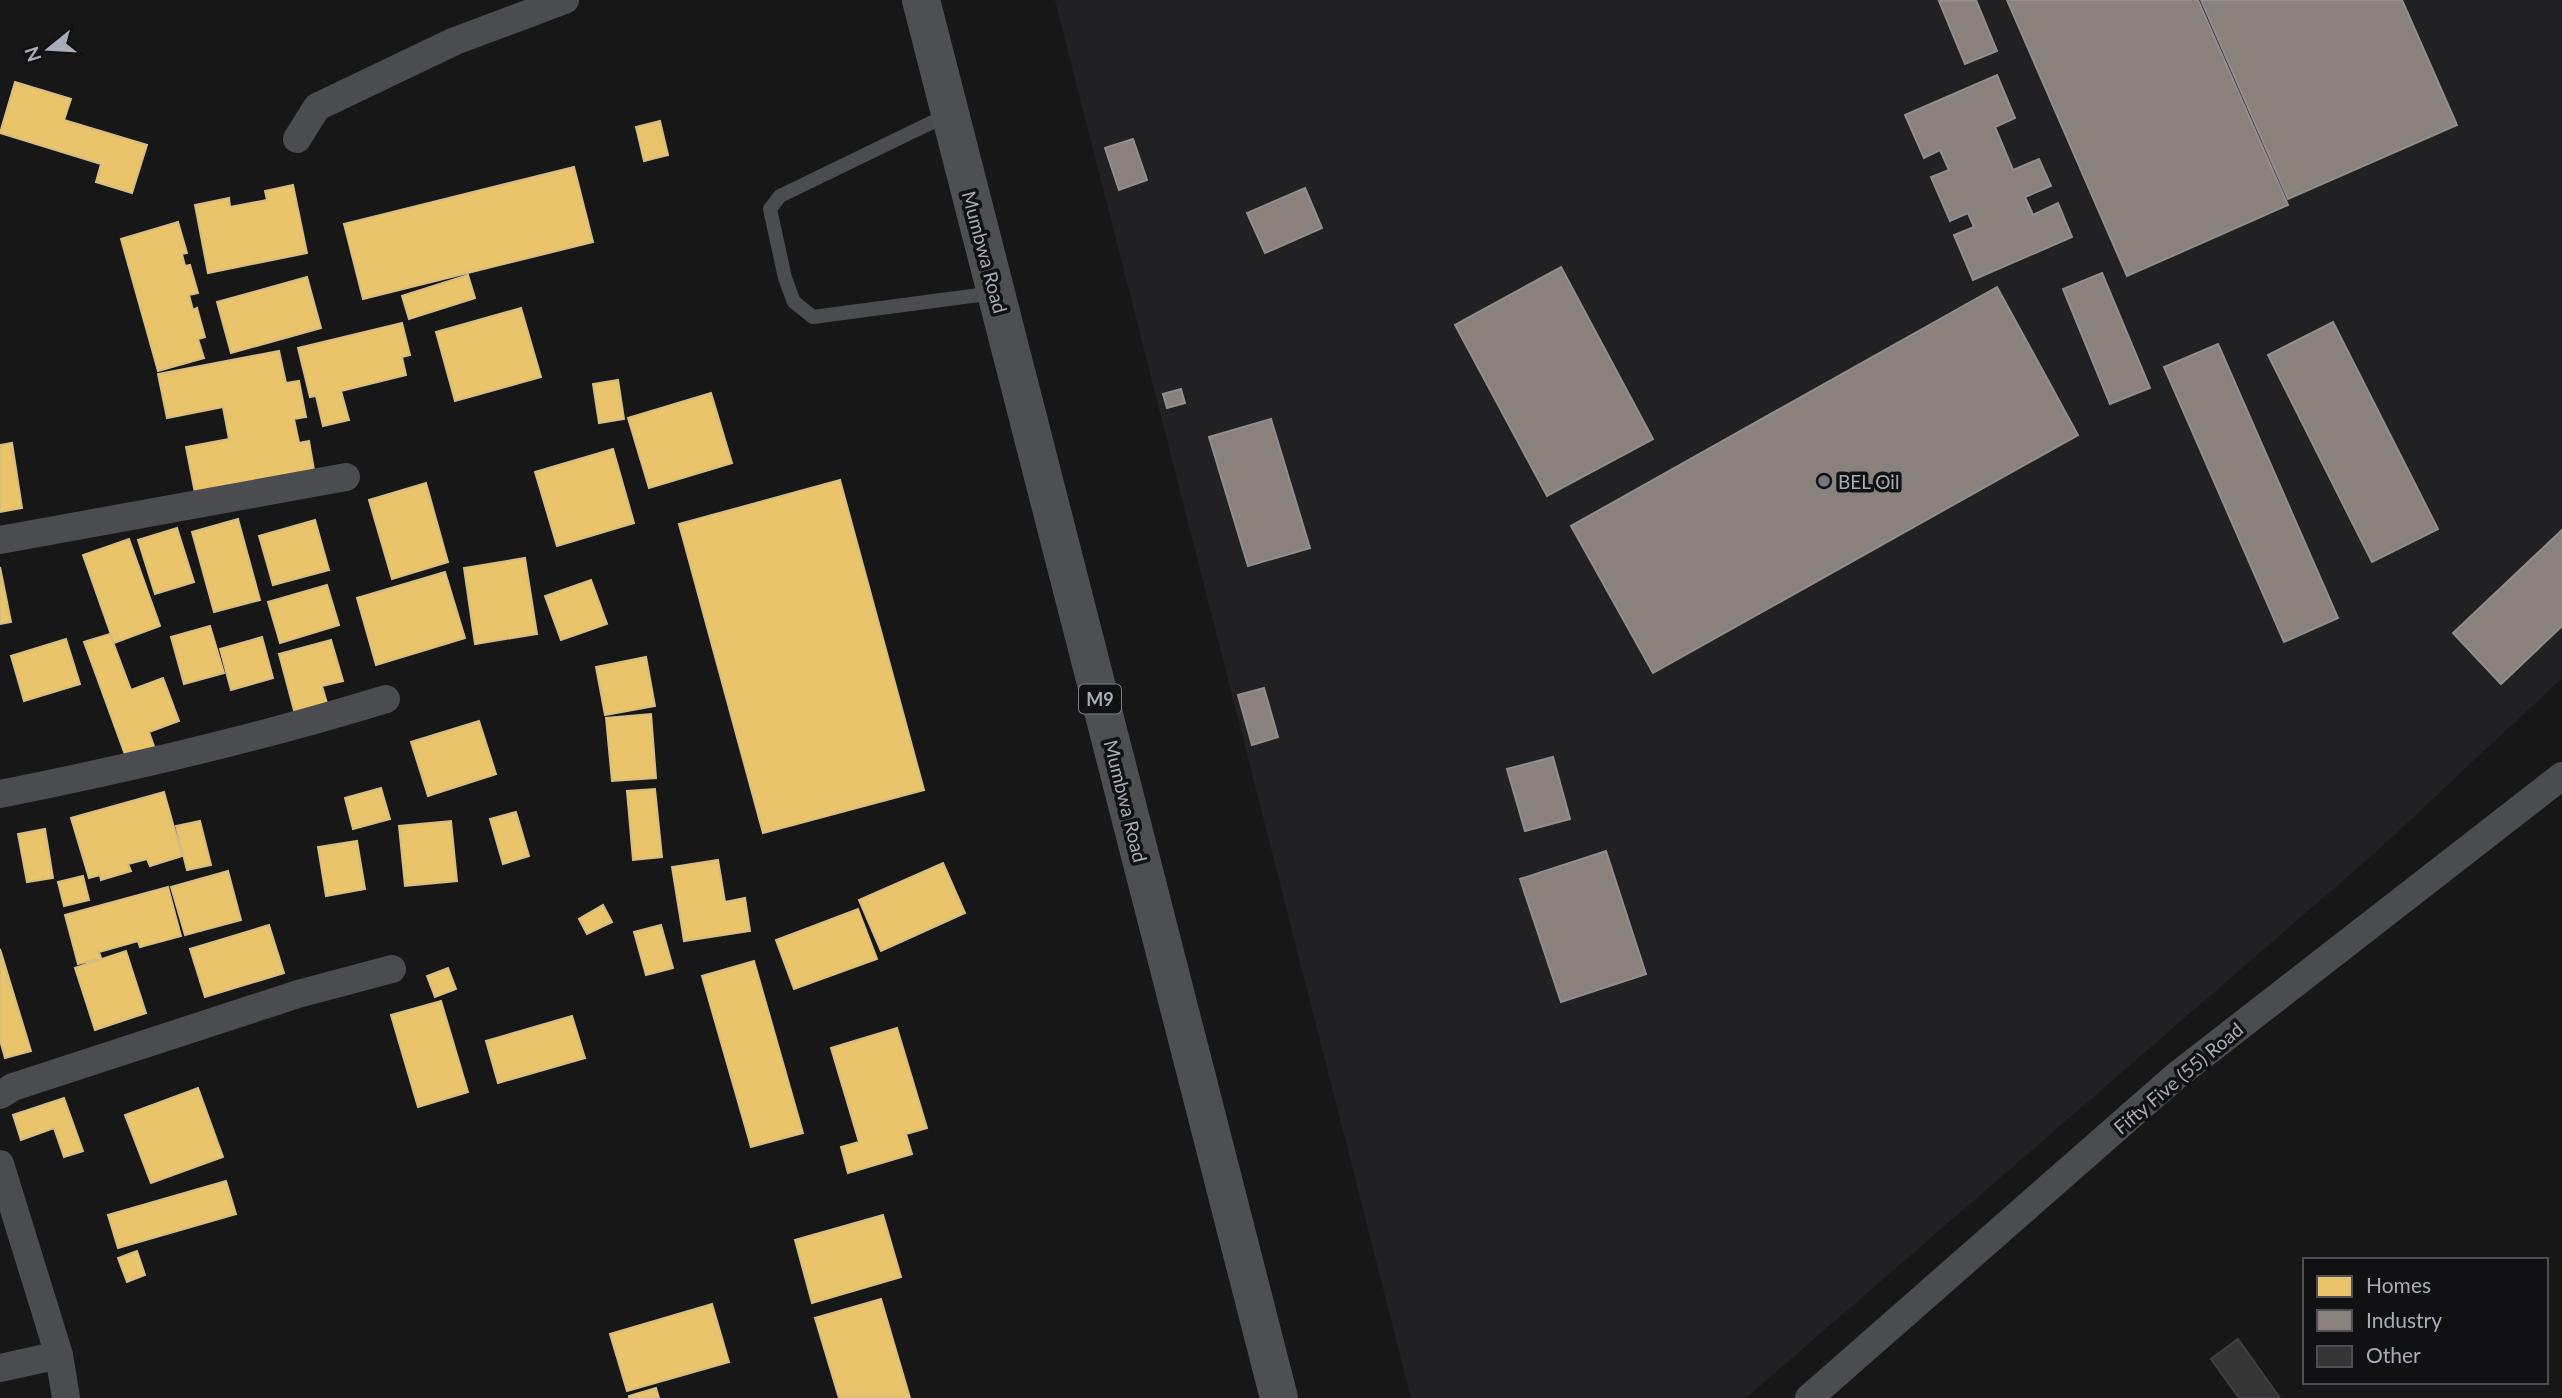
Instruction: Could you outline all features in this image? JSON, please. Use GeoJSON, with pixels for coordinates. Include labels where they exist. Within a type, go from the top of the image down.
{"type":"FeatureCollection","features":[{"type":"Feature","properties":{"kind":"main road","name":"Mumbwa Road"},"geometry":{"type":"LineString","coordinates":[[921,0],[1279,1398]]}},
{"type":"Feature","properties":{"kind":"street"},"geometry":{"type":"LineString","coordinates":[[297,139],[317,107],[455,41],[565,0]]}},
{"type":"Feature","properties":{"kind":"street"},"geometry":{"type":"LineString","coordinates":[[0,540],[346,477]]}},
{"type":"Feature","properties":{"kind":"street"},"geometry":{"type":"LineString","coordinates":[[0,794],[130,769],[288,729],[386,699]]}},
{"type":"Feature","properties":{"kind":"street","name":"Fifty Five (55) Road"},"geometry":{"type":"LineString","coordinates":[[1810,1398],[2176,1076],[2562,776]]}},
{"type":"Feature","properties":{"kind":"street"},"geometry":{"type":"LineString","coordinates":[[0,1095],[26,1083],[298,994],[392,969]]}},
{"type":"Feature","properties":{"kind":"street"},"geometry":{"type":"LineString","coordinates":[[0,1164],[59,1355],[66,1398]]}},
{"type":"Feature","properties":{"kind":"street"},"geometry":{"type":"LineString","coordinates":[[0,1368],[59,1355]]}},
{"type":"Feature","properties":{"kind":"lane"},"geometry":{"type":"LineString","coordinates":[[949,115],[780,196],[770,209],[785,278],[794,302],[813,317],[995,293]]}},
{"type":"Feature","properties":{"kind":"shaded area","name":"BEL Oil"},"geometry":{"type":"Polygon","coordinates":[[[1055,0],[2562,0],[2562,678],[2376,852],[1746,1398],[1411,1398],[1055,0]]]}},
{"type":"Feature","properties":{"kind":"building: Homes"},"geometry":{"type":"Polygon","coordinates":[[[15,82],[71,99],[64,120],[147,145],[132,193],[96,182],[101,164],[0,133],[15,82]]]}},
{"type":"Feature","properties":{"kind":"building: Homes"},"geometry":{"type":"Polygon","coordinates":[[[660,121],[668,155],[644,161],[636,127],[660,121]]]}},
{"type":"Feature","properties":{"kind":"building: Homes"},"geometry":{"type":"Polygon","coordinates":[[[574,167],[593,242],[363,299],[344,224],[574,167]]]}},
{"type":"Feature","properties":{"kind":"building: Homes"},"geometry":{"type":"Polygon","coordinates":[[[293,185],[307,253],[208,273],[195,205],[229,198],[230,207],[267,200],[265,191],[293,185]]]}},
{"type":"Feature","properties":{"kind":"building: Homes"},"geometry":{"type":"Polygon","coordinates":[[[178,222],[187,253],[182,254],[185,266],[190,265],[198,293],[189,295],[193,310],[197,308],[205,337],[198,339],[204,358],[158,371],[121,239],[178,222]]]}},
{"type":"Feature","properties":{"kind":"building: Homes"},"geometry":{"type":"Polygon","coordinates":[[[468,275],[475,298],[409,319],[402,296],[468,275]]]}},
{"type":"Feature","properties":{"kind":"building: Homes"},"geometry":{"type":"Polygon","coordinates":[[[307,277],[321,328],[231,353],[217,302],[307,277]]]}},
{"type":"Feature","properties":{"kind":"building: Homes"},"geometry":{"type":"Polygon","coordinates":[[[521,308],[541,377],[455,401],[436,332],[521,308]]]}},
{"type":"Feature","properties":{"kind":"building: Homes"},"geometry":{"type":"Polygon","coordinates":[[[402,323],[410,355],[402,357],[406,375],[341,391],[349,420],[323,426],[316,396],[310,397],[298,348],[402,323]]]}},
{"type":"Feature","properties":{"kind":"building: Homes"},"geometry":{"type":"Polygon","coordinates":[[[279,351],[286,383],[299,381],[306,417],[294,419],[299,443],[309,441],[314,470],[195,493],[186,447],[229,439],[223,407],[167,418],[158,374],[279,351]]]}},
{"type":"Feature","properties":{"kind":"building: Homes"},"geometry":{"type":"Polygon","coordinates":[[[618,380],[624,419],[599,423],[593,384],[618,380]]]}},
{"type":"Feature","properties":{"kind":"building: Homes"},"geometry":{"type":"Polygon","coordinates":[[[711,393],[732,463],[649,488],[628,418],[711,393]]]}},
{"type":"Feature","properties":{"kind":"building: Homes"},"geometry":{"type":"Polygon","coordinates":[[[12,443],[22,508],[0,512],[0,445],[12,443]]]}},
{"type":"Feature","properties":{"kind":"building: Homes"},"geometry":{"type":"Polygon","coordinates":[[[613,449],[634,523],[557,546],[535,472],[613,449]]]}},
{"type":"Feature","properties":{"kind":"building: Homes"},"geometry":{"type":"Polygon","coordinates":[[[840,480],[924,790],[763,833],[679,524],[840,480]]]}},
{"type":"Feature","properties":{"kind":"building: Homes"},"geometry":{"type":"Polygon","coordinates":[[[426,483],[448,562],[392,579],[369,500],[426,483]]]}},
{"type":"Feature","properties":{"kind":"building: Homes"},"geometry":{"type":"Polygon","coordinates":[[[238,519],[260,600],[214,612],[192,532],[238,519]]]}},
{"type":"Feature","properties":{"kind":"building: Homes"},"geometry":{"type":"Polygon","coordinates":[[[315,520],[329,570],[273,585],[259,536],[315,520]]]}},
{"type":"Feature","properties":{"kind":"building: Homes"},"geometry":{"type":"Polygon","coordinates":[[[177,528],[194,582],[155,594],[138,540],[177,528]]]}},
{"type":"Feature","properties":{"kind":"building: Homes"},"geometry":{"type":"Polygon","coordinates":[[[129,539],[160,626],[114,643],[83,555],[129,539]]]}},
{"type":"Feature","properties":{"kind":"building: Homes"},"geometry":{"type":"Polygon","coordinates":[[[525,558],[537,634],[475,644],[464,568],[525,558]]]}},
{"type":"Feature","properties":{"kind":"building: Homes"},"geometry":{"type":"Polygon","coordinates":[[[0,567],[11,622],[0,624],[0,567]]]}},
{"type":"Feature","properties":{"kind":"building: Homes"},"geometry":{"type":"Polygon","coordinates":[[[445,572],[465,638],[376,665],[357,598],[445,572]]]}},
{"type":"Feature","properties":{"kind":"building: Homes"},"geometry":{"type":"Polygon","coordinates":[[[591,580],[607,624],[561,640],[545,596],[591,580]]]}},
{"type":"Feature","properties":{"kind":"building: Homes"},"geometry":{"type":"Polygon","coordinates":[[[327,585],[339,625],[280,643],[268,602],[327,585]]]}},
{"type":"Feature","properties":{"kind":"building: Homes"},"geometry":{"type":"Polygon","coordinates":[[[210,626],[224,673],[184,684],[171,637],[210,626]]]}},
{"type":"Feature","properties":{"kind":"building: Homes"},"geometry":{"type":"Polygon","coordinates":[[[110,634],[131,690],[163,678],[179,721],[149,732],[155,749],[127,760],[84,642],[110,634]]]}},
{"type":"Feature","properties":{"kind":"building: Homes"},"geometry":{"type":"Polygon","coordinates":[[[262,637],[273,678],[231,690],[220,649],[262,637]]]}},
{"type":"Feature","properties":{"kind":"building: Homes"},"geometry":{"type":"Polygon","coordinates":[[[66,639],[80,684],[24,701],[11,656],[66,639]]]}},
{"type":"Feature","properties":{"kind":"building: Homes"},"geometry":{"type":"Polygon","coordinates":[[[331,640],[343,681],[322,686],[329,710],[296,718],[279,654],[331,640]]]}},
{"type":"Feature","properties":{"kind":"building: Homes"},"geometry":{"type":"Polygon","coordinates":[[[646,657],[655,706],[605,715],[596,667],[646,657]]]}},
{"type":"Feature","properties":{"kind":"building: Homes"},"geometry":{"type":"Polygon","coordinates":[[[651,714],[656,778],[612,781],[606,718],[651,714]]]}},
{"type":"Feature","properties":{"kind":"building: Homes"},"geometry":{"type":"Polygon","coordinates":[[[479,721],[496,774],[428,796],[411,742],[479,721]]]}},
{"type":"Feature","properties":{"kind":"building: Homes"},"geometry":{"type":"Polygon","coordinates":[[[381,788],[390,819],[353,829],[345,798],[381,788]]]}},
{"type":"Feature","properties":{"kind":"building: Homes"},"geometry":{"type":"Polygon","coordinates":[[[655,789],[662,857],[633,860],[627,791],[655,789]]]}},
{"type":"Feature","properties":{"kind":"building: Homes"},"geometry":{"type":"Polygon","coordinates":[[[164,792],[182,856],[150,866],[147,859],[128,864],[131,871],[101,880],[100,875],[89,878],[71,818],[164,792]]]}},
{"type":"Feature","properties":{"kind":"building: Homes"},"geometry":{"type":"Polygon","coordinates":[[[516,812],[529,856],[503,864],[490,819],[516,812]]]}},
{"type":"Feature","properties":{"kind":"building: Homes"},"geometry":{"type":"Polygon","coordinates":[[[200,821],[211,865],[187,870],[176,826],[200,821]]]}},
{"type":"Feature","properties":{"kind":"building: Homes"},"geometry":{"type":"Polygon","coordinates":[[[451,821],[457,881],[405,886],[399,826],[451,821]]]}},
{"type":"Feature","properties":{"kind":"building: Homes"},"geometry":{"type":"Polygon","coordinates":[[[45,829],[53,878],[27,882],[18,834],[45,829]]]}},
{"type":"Feature","properties":{"kind":"building: Homes"},"geometry":{"type":"Polygon","coordinates":[[[357,841],[365,889],[326,896],[318,847],[357,841]]]}},
{"type":"Feature","properties":{"kind":"building: Homes"},"geometry":{"type":"Polygon","coordinates":[[[718,860],[725,902],[745,898],[750,931],[684,941],[672,867],[718,860]]]}},
{"type":"Feature","properties":{"kind":"building: Homes"},"geometry":{"type":"Polygon","coordinates":[[[943,863],[965,913],[881,951],[859,900],[943,863]]]}},
{"type":"Feature","properties":{"kind":"building: Homes"},"geometry":{"type":"Polygon","coordinates":[[[228,871],[241,920],[185,935],[171,887],[228,871]]]}},
{"type":"Feature","properties":{"kind":"building: Homes"},"geometry":{"type":"Polygon","coordinates":[[[83,876],[89,900],[64,906],[58,882],[83,876]]]}},
{"type":"Feature","properties":{"kind":"building: Homes"},"geometry":{"type":"Polygon","coordinates":[[[168,887],[181,936],[140,947],[138,941],[99,952],[101,958],[78,964],[65,915],[168,887]]]}},
{"type":"Feature","properties":{"kind":"building: Homes"},"geometry":{"type":"Polygon","coordinates":[[[603,905],[612,922],[587,934],[579,919],[603,905]]]}},
{"type":"Feature","properties":{"kind":"building: Homes"},"geometry":{"type":"Polygon","coordinates":[[[858,909],[877,959],[794,989],[776,940],[858,909]]]}},
{"type":"Feature","properties":{"kind":"building: Homes"},"geometry":{"type":"Polygon","coordinates":[[[269,925],[284,973],[205,997],[190,949],[269,925]]]}},
{"type":"Feature","properties":{"kind":"building: Homes"},"geometry":{"type":"Polygon","coordinates":[[[661,925],[673,968],[646,975],[634,932],[661,925]]]}},
{"type":"Feature","properties":{"kind":"building: Homes"},"geometry":{"type":"Polygon","coordinates":[[[0,949],[31,1051],[5,1058],[0,1040],[0,949]]]}},
{"type":"Feature","properties":{"kind":"building: Homes"},"geometry":{"type":"Polygon","coordinates":[[[126,951],[146,1013],[95,1030],[75,968],[126,951]]]}},
{"type":"Feature","properties":{"kind":"building: Homes"},"geometry":{"type":"Polygon","coordinates":[[[754,961],[803,1133],[751,1147],[702,976],[754,961]]]}},
{"type":"Feature","properties":{"kind":"building: Homes"},"geometry":{"type":"Polygon","coordinates":[[[448,968],[456,989],[435,997],[427,976],[448,968]]]}},
{"type":"Feature","properties":{"kind":"building: Homes"},"geometry":{"type":"Polygon","coordinates":[[[441,1001],[468,1092],[418,1107],[391,1015],[441,1001]]]}},
{"type":"Feature","properties":{"kind":"building: Homes"},"geometry":{"type":"Polygon","coordinates":[[[572,1016],[585,1058],[498,1083],[486,1041],[572,1016]]]}},
{"type":"Feature","properties":{"kind":"building: Homes"},"geometry":{"type":"Polygon","coordinates":[[[897,1028],[927,1128],[906,1134],[912,1154],[848,1173],[841,1147],[859,1142],[831,1048],[897,1028]]]}},
{"type":"Feature","properties":{"kind":"building: Homes"},"geometry":{"type":"Polygon","coordinates":[[[198,1088],[223,1157],[151,1183],[125,1115],[198,1088]]]}},
{"type":"Feature","properties":{"kind":"building: Homes"},"geometry":{"type":"Polygon","coordinates":[[[64,1098],[83,1151],[64,1157],[54,1128],[21,1140],[13,1115],[64,1098]]]}},
{"type":"Feature","properties":{"kind":"building: Homes"},"geometry":{"type":"Polygon","coordinates":[[[226,1181],[236,1214],[118,1248],[108,1215],[226,1181]]]}},
{"type":"Feature","properties":{"kind":"building: Homes"},"geometry":{"type":"Polygon","coordinates":[[[883,1215],[901,1277],[812,1303],[795,1240],[883,1215]]]}},
{"type":"Feature","properties":{"kind":"building: Homes"},"geometry":{"type":"Polygon","coordinates":[[[137,1251],[145,1275],[127,1282],[118,1258],[137,1251]]]}},
{"type":"Feature","properties":{"kind":"building: Homes"},"geometry":{"type":"Polygon","coordinates":[[[881,1299],[910,1398],[839,1398],[815,1318],[881,1299]]]}},
{"type":"Feature","properties":{"kind":"building: Homes"},"geometry":{"type":"Polygon","coordinates":[[[712,1304],[729,1362],[627,1391],[610,1334],[712,1304]]]}},
{"type":"Feature","properties":{"kind":"building: Homes"},"geometry":{"type":"Polygon","coordinates":[[[656,1388],[659,1398],[629,1398],[629,1396],[656,1388]]]}},
{"type":"Feature","properties":{"kind":"building: Industry"},"geometry":{"type":"Polygon","coordinates":[[[1976,0],[1997,51],[1965,64],[1939,1],[1976,0]]]}},
{"type":"Feature","properties":{"kind":"building: Industry"},"geometry":{"type":"Polygon","coordinates":[[[2007,0],[2198,0],[2288,205],[2127,276],[2007,0]]]}},
{"type":"Feature","properties":{"kind":"building: Industry"},"geometry":{"type":"Polygon","coordinates":[[[2201,0],[2402,0],[2457,125],[2288,199],[2201,0]]]}},
{"type":"Feature","properties":{"kind":"building: Industry"},"geometry":{"type":"Polygon","coordinates":[[[1997,75],[2015,118],[1995,127],[2013,170],[2039,159],[2051,186],[2025,197],[2033,215],[2058,203],[2072,237],[1973,280],[1954,235],[1974,227],[1968,213],[1950,221],[1931,177],[1949,170],[1940,150],[1924,158],[1905,115],[1997,75]]]}},
{"type":"Feature","properties":{"kind":"building: Industry"},"geometry":{"type":"Polygon","coordinates":[[[1133,139],[1147,180],[1119,190],[1105,148],[1133,139]]]}},
{"type":"Feature","properties":{"kind":"building: Industry"},"geometry":{"type":"Polygon","coordinates":[[[1305,188],[1322,228],[1265,253],[1247,213],[1305,188]]]}},
{"type":"Feature","properties":{"kind":"building: Industry"},"geometry":{"type":"Polygon","coordinates":[[[1561,267],[1653,439],[1547,496],[1455,325],[1561,267]]]}},
{"type":"Feature","properties":{"kind":"building: Industry"},"geometry":{"type":"Polygon","coordinates":[[[2102,273],[2150,388],[2110,404],[2063,289],[2102,273]]]}},
{"type":"Feature","properties":{"kind":"building: Industry","name":"BEL Oil"},"geometry":{"type":"Polygon","coordinates":[[[1997,287],[2078,435],[1653,673],[1571,526],[1997,287]]]}},
{"type":"Feature","properties":{"kind":"building: Industry"},"geometry":{"type":"Polygon","coordinates":[[[2333,322],[2438,529],[2372,562],[2268,355],[2333,322]]]}},
{"type":"Feature","properties":{"kind":"building: Industry"},"geometry":{"type":"Polygon","coordinates":[[[2218,344],[2338,618],[2284,642],[2164,367],[2218,344]]]}},
{"type":"Feature","properties":{"kind":"building: Industry"},"geometry":{"type":"Polygon","coordinates":[[[1181,389],[1185,403],[1167,408],[1163,394],[1181,389]]]}},
{"type":"Feature","properties":{"kind":"building: Industry"},"geometry":{"type":"Polygon","coordinates":[[[1271,419],[1310,548],[1248,566],[1209,437],[1271,419]]]}},
{"type":"Feature","properties":{"kind":"building: Industry"},"geometry":{"type":"Polygon","coordinates":[[[2562,530],[2562,626],[2501,684],[2453,633],[2562,530]]]}},
{"type":"Feature","properties":{"kind":"building: Industry"},"geometry":{"type":"Polygon","coordinates":[[[1264,688],[1278,737],[1252,745],[1238,695],[1264,688]]]}},
{"type":"Feature","properties":{"kind":"building: Industry"},"geometry":{"type":"Polygon","coordinates":[[[1553,757],[1570,819],[1525,831],[1507,769],[1553,757]]]}},
{"type":"Feature","properties":{"kind":"building: Industry"},"geometry":{"type":"Polygon","coordinates":[[[1606,851],[1646,974],[1561,1002],[1520,879],[1606,851]]]}},
{"type":"Feature","properties":{"kind":"building: Other"},"geometry":{"type":"Polygon","coordinates":[[[2238,1339],[2280,1398],[2239,1398],[2211,1359],[2238,1339]]]}},
{"type":"Feature","properties":{"kind":"place","name":"BEL Oil"},"geometry":{"type":"Point","coordinates":[1824,481]}}]}
